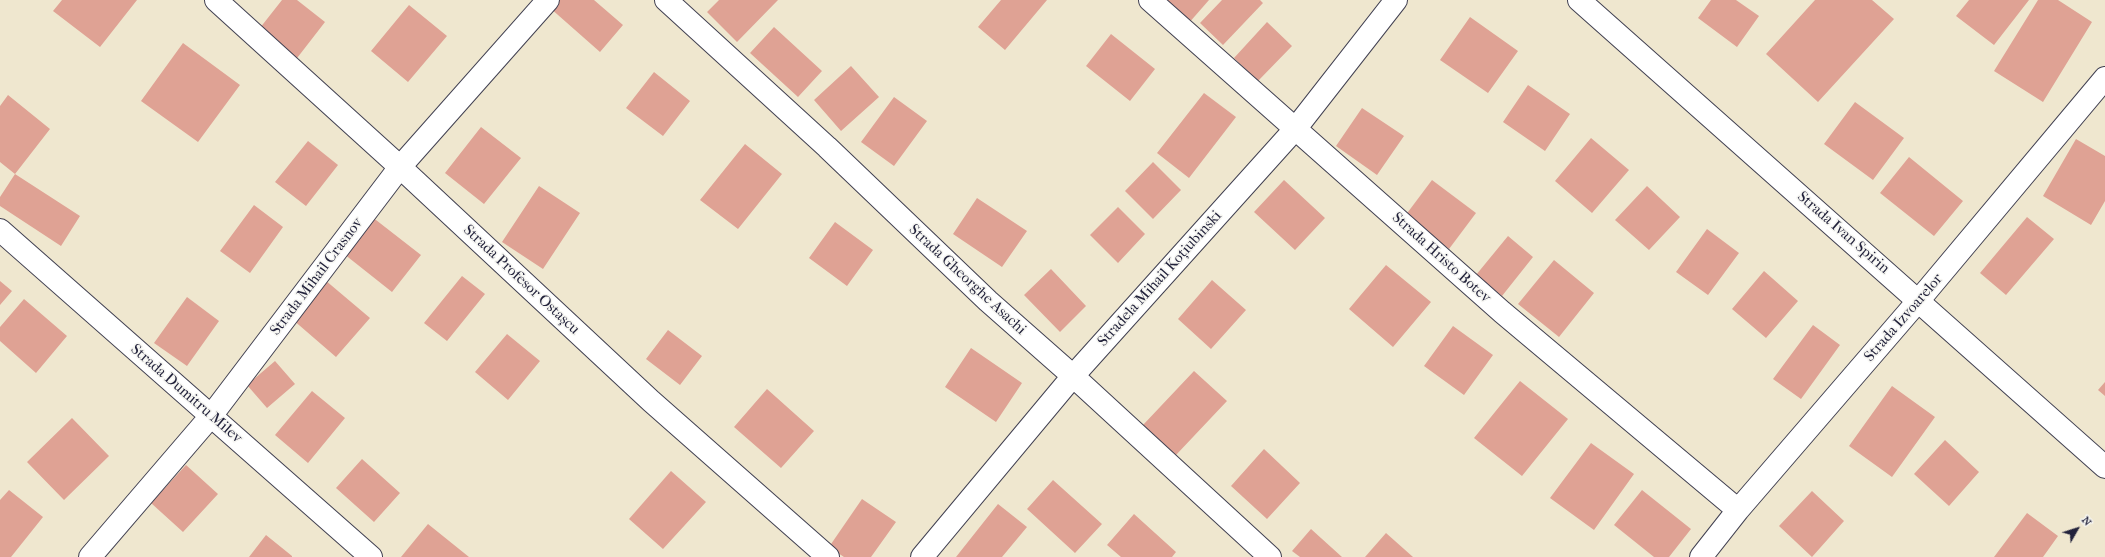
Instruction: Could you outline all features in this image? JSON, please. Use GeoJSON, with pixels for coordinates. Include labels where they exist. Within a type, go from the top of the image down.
{"type":"FeatureCollection","features":[{"type":"Feature","properties":{"kind":"street","name":"Strada Profesor Ostașcu"},"geometry":{"type":"LineString","coordinates":[[216,0],[400,167],[651,401],[828,557]]}},
{"type":"Feature","properties":{"kind":"street","name":"Strada Mihail Crasnov"},"geometry":{"type":"LineString","coordinates":[[90,557],[210,416],[400,167],[548,0]]}},
{"type":"Feature","properties":{"kind":"street","name":"Strada Gheorghe Asachi"},"geometry":{"type":"LineString","coordinates":[[666,0],[827,147],[988,301],[1073,376],[1270,557]]}},
{"type":"Feature","properties":{"kind":"street","name":"Strada Hristo Botev"},"geometry":{"type":"LineString","coordinates":[[1150,0],[1502,312],[1738,510]]}},
{"type":"Feature","properties":{"kind":"street","name":"Stradela Mihail Koțiubinski"},"geometry":{"type":"LineString","coordinates":[[922,557],[1073,376],[1296,128],[1396,0]]}},
{"type":"Feature","properties":{"kind":"street","name":"Strada Ivan Spirin"},"geometry":{"type":"LineString","coordinates":[[1579,0],[1919,300],[2105,467]]}},
{"type":"Feature","properties":{"kind":"street","name":"Strada Izvoarelor"},"geometry":{"type":"LineString","coordinates":[[1701,557],[1738,510],[1919,300],[2104,81]]}},
{"type":"Feature","properties":{"kind":"street","name":"Strada Dumitru Milev"},"geometry":{"type":"LineString","coordinates":[[0,230],[371,557]]}},
{"type":"Feature","properties":{"kind":"building"},"geometry":{"type":"Polygon","coordinates":[[[62,0],[137,0],[100,47],[53,11],[62,0]]]}},
{"type":"Feature","properties":{"kind":"building"},"geometry":{"type":"Polygon","coordinates":[[[282,0],[297,0],[325,22],[294,62],[256,33],[282,0]]]}},
{"type":"Feature","properties":{"kind":"building"},"geometry":{"type":"Polygon","coordinates":[[[541,0],[594,0],[623,25],[600,52],[541,0]]]}},
{"type":"Feature","properties":{"kind":"building"},"geometry":{"type":"Polygon","coordinates":[[[719,0],[778,0],[737,42],[707,12],[719,0]]]}},
{"type":"Feature","properties":{"kind":"building"},"geometry":{"type":"Polygon","coordinates":[[[1001,0],[1047,0],[1005,50],[978,27],[1001,0]]]}},
{"type":"Feature","properties":{"kind":"building"},"geometry":{"type":"Polygon","coordinates":[[[1161,0],[1209,0],[1188,24],[1161,0]]]}},
{"type":"Feature","properties":{"kind":"building"},"geometry":{"type":"Polygon","coordinates":[[[1222,0],[1260,0],[1263,3],[1223,45],[1200,23],[1222,0]]]}},
{"type":"Feature","properties":{"kind":"building"},"geometry":{"type":"Polygon","coordinates":[[[1711,0],[1736,0],[1759,16],[1737,47],[1698,18],[1711,0]]]}},
{"type":"Feature","properties":{"kind":"building"},"geometry":{"type":"Polygon","coordinates":[[[1815,0],[1872,0],[1894,19],[1818,102],[1766,54],[1815,0]]]}},
{"type":"Feature","properties":{"kind":"building"},"geometry":{"type":"Polygon","coordinates":[[[1969,0],[2029,0],[1994,45],[1956,16],[1969,0]]]}},
{"type":"Feature","properties":{"kind":"building"},"geometry":{"type":"Polygon","coordinates":[[[2038,0],[2058,0],[2092,22],[2043,102],[1994,71],[2038,0]]]}},
{"type":"Feature","properties":{"kind":"building"},"geometry":{"type":"Polygon","coordinates":[[[409,5],[447,36],[408,82],[371,51],[409,5]]]}},
{"type":"Feature","properties":{"kind":"building"},"geometry":{"type":"Polygon","coordinates":[[[1470,17],[1518,51],[1488,93],[1440,60],[1470,17]]]}},
{"type":"Feature","properties":{"kind":"building"},"geometry":{"type":"Polygon","coordinates":[[[1267,22],[1292,46],[1258,81],[1234,58],[1267,22]]]}},
{"type":"Feature","properties":{"kind":"building"},"geometry":{"type":"Polygon","coordinates":[[[774,27],[822,71],[798,97],[750,53],[774,27]]]}},
{"type":"Feature","properties":{"kind":"building"},"geometry":{"type":"Polygon","coordinates":[[[1111,34],[1155,69],[1130,101],[1086,66],[1111,34]]]}},
{"type":"Feature","properties":{"kind":"building"},"geometry":{"type":"Polygon","coordinates":[[[183,43],[240,85],[198,142],[141,101],[183,43]]]}},
{"type":"Feature","properties":{"kind":"building"},"geometry":{"type":"Polygon","coordinates":[[[851,66],[879,97],[841,131],[814,100],[851,66]]]}},
{"type":"Feature","properties":{"kind":"building"},"geometry":{"type":"Polygon","coordinates":[[[654,72],[690,101],[663,136],[626,108],[654,72]]]}},
{"type":"Feature","properties":{"kind":"building"},"geometry":{"type":"Polygon","coordinates":[[[1528,85],[1570,114],[1545,151],[1503,122],[1528,85]]]}},
{"type":"Feature","properties":{"kind":"building"},"geometry":{"type":"Polygon","coordinates":[[[1204,93],[1236,117],[1189,178],[1157,153],[1204,93]]]}},
{"type":"Feature","properties":{"kind":"building"},"geometry":{"type":"Polygon","coordinates":[[[8,95],[50,129],[15,174],[0,162],[0,106],[8,95]]]}},
{"type":"Feature","properties":{"kind":"building"},"geometry":{"type":"Polygon","coordinates":[[[894,97],[927,121],[894,166],[861,142],[894,97]]]}},
{"type":"Feature","properties":{"kind":"building"},"geometry":{"type":"Polygon","coordinates":[[[1855,102],[1904,138],[1873,180],[1824,144],[1855,102]]]}},
{"type":"Feature","properties":{"kind":"building"},"geometry":{"type":"Polygon","coordinates":[[[1362,108],[1404,136],[1377,175],[1336,146],[1362,108]]]}},
{"type":"Feature","properties":{"kind":"building"},"geometry":{"type":"Polygon","coordinates":[[[481,127],[521,158],[484,204],[445,173],[481,127]]]}},
{"type":"Feature","properties":{"kind":"building"},"geometry":{"type":"Polygon","coordinates":[[[1591,138],[1629,170],[1592,213],[1555,181],[1591,138]]]}},
{"type":"Feature","properties":{"kind":"building"},"geometry":{"type":"Polygon","coordinates":[[[2076,139],[2105,156],[2105,201],[2091,225],[2043,196],[2076,139]]]}},
{"type":"Feature","properties":{"kind":"building"},"geometry":{"type":"Polygon","coordinates":[[[308,141],[338,165],[306,206],[275,182],[308,141]]]}},
{"type":"Feature","properties":{"kind":"building"},"geometry":{"type":"Polygon","coordinates":[[[745,144],[782,174],[738,229],[700,200],[745,144]]]}},
{"type":"Feature","properties":{"kind":"building"},"geometry":{"type":"Polygon","coordinates":[[[1909,157],[1963,201],[1934,236],[1880,193],[1909,157]]]}},
{"type":"Feature","properties":{"kind":"building"},"geometry":{"type":"Polygon","coordinates":[[[1153,162],[1181,190],[1153,219],[1125,191],[1153,162]]]}},
{"type":"Feature","properties":{"kind":"building"},"geometry":{"type":"Polygon","coordinates":[[[15,174],[80,216],[61,246],[0,206],[0,197],[15,174]]]}},
{"type":"Feature","properties":{"kind":"building"},"geometry":{"type":"Polygon","coordinates":[[[1284,180],[1325,218],[1295,250],[1254,212],[1284,180]]]}},
{"type":"Feature","properties":{"kind":"building"},"geometry":{"type":"Polygon","coordinates":[[[1432,180],[1476,213],[1449,249],[1405,216],[1432,180]]]}},
{"type":"Feature","properties":{"kind":"building"},"geometry":{"type":"Polygon","coordinates":[[[539,186],[580,213],[543,269],[502,242],[539,186]]]}},
{"type":"Feature","properties":{"kind":"building"},"geometry":{"type":"Polygon","coordinates":[[[1647,186],[1680,217],[1649,250],[1615,220],[1647,186]]]}},
{"type":"Feature","properties":{"kind":"building"},"geometry":{"type":"Polygon","coordinates":[[[977,198],[1027,231],[1002,267],[953,234],[977,198]]]}},
{"type":"Feature","properties":{"kind":"building"},"geometry":{"type":"Polygon","coordinates":[[[254,205],[283,227],[250,273],[220,251],[254,205]]]}},
{"type":"Feature","properties":{"kind":"building"},"geometry":{"type":"Polygon","coordinates":[[[1118,207],[1145,234],[1118,263],[1090,235],[1118,207]]]}},
{"type":"Feature","properties":{"kind":"building"},"geometry":{"type":"Polygon","coordinates":[[[367,213],[421,255],[392,292],[339,250],[367,213]]]}},
{"type":"Feature","properties":{"kind":"building"},"geometry":{"type":"Polygon","coordinates":[[[2027,217],[2054,239],[2006,295],[1980,273],[2027,217]]]}},
{"type":"Feature","properties":{"kind":"building"},"geometry":{"type":"Polygon","coordinates":[[[835,222],[873,250],[847,286],[809,258],[835,222]]]}},
{"type":"Feature","properties":{"kind":"building"},"geometry":{"type":"Polygon","coordinates":[[[1707,229],[1739,253],[1708,295],[1676,272],[1707,229]]]}},
{"type":"Feature","properties":{"kind":"building"},"geometry":{"type":"Polygon","coordinates":[[[1508,236],[1533,257],[1502,296],[1476,275],[1508,236]]]}},
{"type":"Feature","properties":{"kind":"building"},"geometry":{"type":"Polygon","coordinates":[[[1554,260],[1594,293],[1559,337],[1518,304],[1554,260]]]}},
{"type":"Feature","properties":{"kind":"building"},"geometry":{"type":"Polygon","coordinates":[[[1386,265],[1431,302],[1393,347],[1349,309],[1386,265]]]}},
{"type":"Feature","properties":{"kind":"building"},"geometry":{"type":"Polygon","coordinates":[[[1051,269],[1086,306],[1060,332],[1024,295],[1051,269]]]}},
{"type":"Feature","properties":{"kind":"building"},"geometry":{"type":"Polygon","coordinates":[[[1764,271],[1798,301],[1766,338],[1732,309],[1764,271]]]}},
{"type":"Feature","properties":{"kind":"building"},"geometry":{"type":"Polygon","coordinates":[[[462,276],[485,294],[447,341],[424,323],[462,276]]]}},
{"type":"Feature","properties":{"kind":"building"},"geometry":{"type":"Polygon","coordinates":[[[325,280],[370,318],[336,357],[292,319],[325,280]]]}},
{"type":"Feature","properties":{"kind":"building"},"geometry":{"type":"Polygon","coordinates":[[[1212,280],[1246,310],[1211,349],[1178,319],[1212,280]]]}},
{"type":"Feature","properties":{"kind":"building"},"geometry":{"type":"Polygon","coordinates":[[[0,281],[12,291],[0,305],[0,281]]]}},
{"type":"Feature","properties":{"kind":"building"},"geometry":{"type":"Polygon","coordinates":[[[187,297],[219,321],[187,366],[154,343],[187,297]]]}},
{"type":"Feature","properties":{"kind":"building"},"geometry":{"type":"Polygon","coordinates":[[[24,299],[67,336],[36,373],[0,341],[0,327],[24,299]]]}},
{"type":"Feature","properties":{"kind":"building"},"geometry":{"type":"Polygon","coordinates":[[[1813,325],[1840,345],[1801,399],[1773,379],[1813,325]]]}},
{"type":"Feature","properties":{"kind":"building"},"geometry":{"type":"Polygon","coordinates":[[[1453,326],[1493,355],[1464,395],[1424,366],[1453,326]]]}},
{"type":"Feature","properties":{"kind":"building"},"geometry":{"type":"Polygon","coordinates":[[[668,330],[702,356],[680,385],[646,359],[668,330]]]}},
{"type":"Feature","properties":{"kind":"building"},"geometry":{"type":"Polygon","coordinates":[[[507,334],[540,361],[508,400],[475,372],[507,334]]]}},
{"type":"Feature","properties":{"kind":"building"},"geometry":{"type":"Polygon","coordinates":[[[971,348],[1022,383],[996,422],[945,387],[971,348]]]}},
{"type":"Feature","properties":{"kind":"building"},"geometry":{"type":"Polygon","coordinates":[[[275,361],[295,384],[267,408],[247,385],[275,361]]]}},
{"type":"Feature","properties":{"kind":"building"},"geometry":{"type":"Polygon","coordinates":[[[1194,371],[1227,401],[1176,455],[1143,425],[1194,371]]]}},
{"type":"Feature","properties":{"kind":"building"},"geometry":{"type":"Polygon","coordinates":[[[1520,381],[1568,419],[1522,476],[1474,438],[1520,381]]]}},
{"type":"Feature","properties":{"kind":"building"},"geometry":{"type":"Polygon","coordinates":[[[2105,382],[2105,396],[2098,390],[2105,382]]]}},
{"type":"Feature","properties":{"kind":"building"},"geometry":{"type":"Polygon","coordinates":[[[1892,386],[1935,417],[1892,477],[1849,446],[1892,386]]]}},
{"type":"Feature","properties":{"kind":"building"},"geometry":{"type":"Polygon","coordinates":[[[767,389],[814,431],[781,468],[734,427],[767,389]]]}},
{"type":"Feature","properties":{"kind":"building"},"geometry":{"type":"Polygon","coordinates":[[[312,391],[345,418],[308,463],[275,435],[312,391]]]}},
{"type":"Feature","properties":{"kind":"building"},"geometry":{"type":"Polygon","coordinates":[[[72,418],[109,456],[64,500],[27,462],[72,418]]]}},
{"type":"Feature","properties":{"kind":"building"},"geometry":{"type":"Polygon","coordinates":[[[1945,440],[1979,472],[1949,506],[1914,474],[1945,440]]]}},
{"type":"Feature","properties":{"kind":"building"},"geometry":{"type":"Polygon","coordinates":[[[1591,443],[1634,474],[1594,530],[1550,498],[1591,443]]]}},
{"type":"Feature","properties":{"kind":"building"},"geometry":{"type":"Polygon","coordinates":[[[1264,449],[1300,483],[1267,519],[1231,486],[1264,449]]]}},
{"type":"Feature","properties":{"kind":"building"},"geometry":{"type":"Polygon","coordinates":[[[362,459],[400,493],[374,522],[336,488],[362,459]]]}},
{"type":"Feature","properties":{"kind":"building"},"geometry":{"type":"Polygon","coordinates":[[[186,465],[218,494],[183,532],[151,503],[186,465]]]}},
{"type":"Feature","properties":{"kind":"building"},"geometry":{"type":"Polygon","coordinates":[[[671,471],[706,502],[663,549],[629,519],[671,471]]]}},
{"type":"Feature","properties":{"kind":"building"},"geometry":{"type":"Polygon","coordinates":[[[1053,480],[1102,524],[1075,553],[1027,509],[1053,480]]]}},
{"type":"Feature","properties":{"kind":"building"},"geometry":{"type":"Polygon","coordinates":[[[9,490],[43,517],[11,557],[0,557],[0,500],[9,490]]]}},
{"type":"Feature","properties":{"kind":"building"},"geometry":{"type":"Polygon","coordinates":[[[1642,490],[1691,529],[1669,557],[1654,557],[1614,525],[1642,490]]]}},
{"type":"Feature","properties":{"kind":"building"},"geometry":{"type":"Polygon","coordinates":[[[1812,491],[1844,521],[1812,557],[1779,526],[1812,491]]]}},
{"type":"Feature","properties":{"kind":"building"},"geometry":{"type":"Polygon","coordinates":[[[862,499],[896,522],[871,557],[844,557],[829,547],[862,499]]]}},
{"type":"Feature","properties":{"kind":"building"},"geometry":{"type":"Polygon","coordinates":[[[998,504],[1027,527],[1002,557],[956,557],[998,504]]]}},
{"type":"Feature","properties":{"kind":"building"},"geometry":{"type":"Polygon","coordinates":[[[2027,513],[2058,536],[2043,557],[1994,557],[2027,513]]]}},
{"type":"Feature","properties":{"kind":"building"},"geometry":{"type":"Polygon","coordinates":[[[1134,514],[1176,552],[1172,557],[1121,557],[1107,545],[1134,514]]]}},
{"type":"Feature","properties":{"kind":"building"},"geometry":{"type":"Polygon","coordinates":[[[428,524],[469,557],[401,557],[428,524]]]}},
{"type":"Feature","properties":{"kind":"building"},"geometry":{"type":"Polygon","coordinates":[[[1311,529],[1342,557],[1300,557],[1292,551],[1311,529]]]}},
{"type":"Feature","properties":{"kind":"building"},"geometry":{"type":"Polygon","coordinates":[[[1386,533],[1413,557],[1365,557],[1386,533]]]}},
{"type":"Feature","properties":{"kind":"building"},"geometry":{"type":"Polygon","coordinates":[[[266,535],[292,556],[292,557],[249,557],[266,535]]]}}]}
